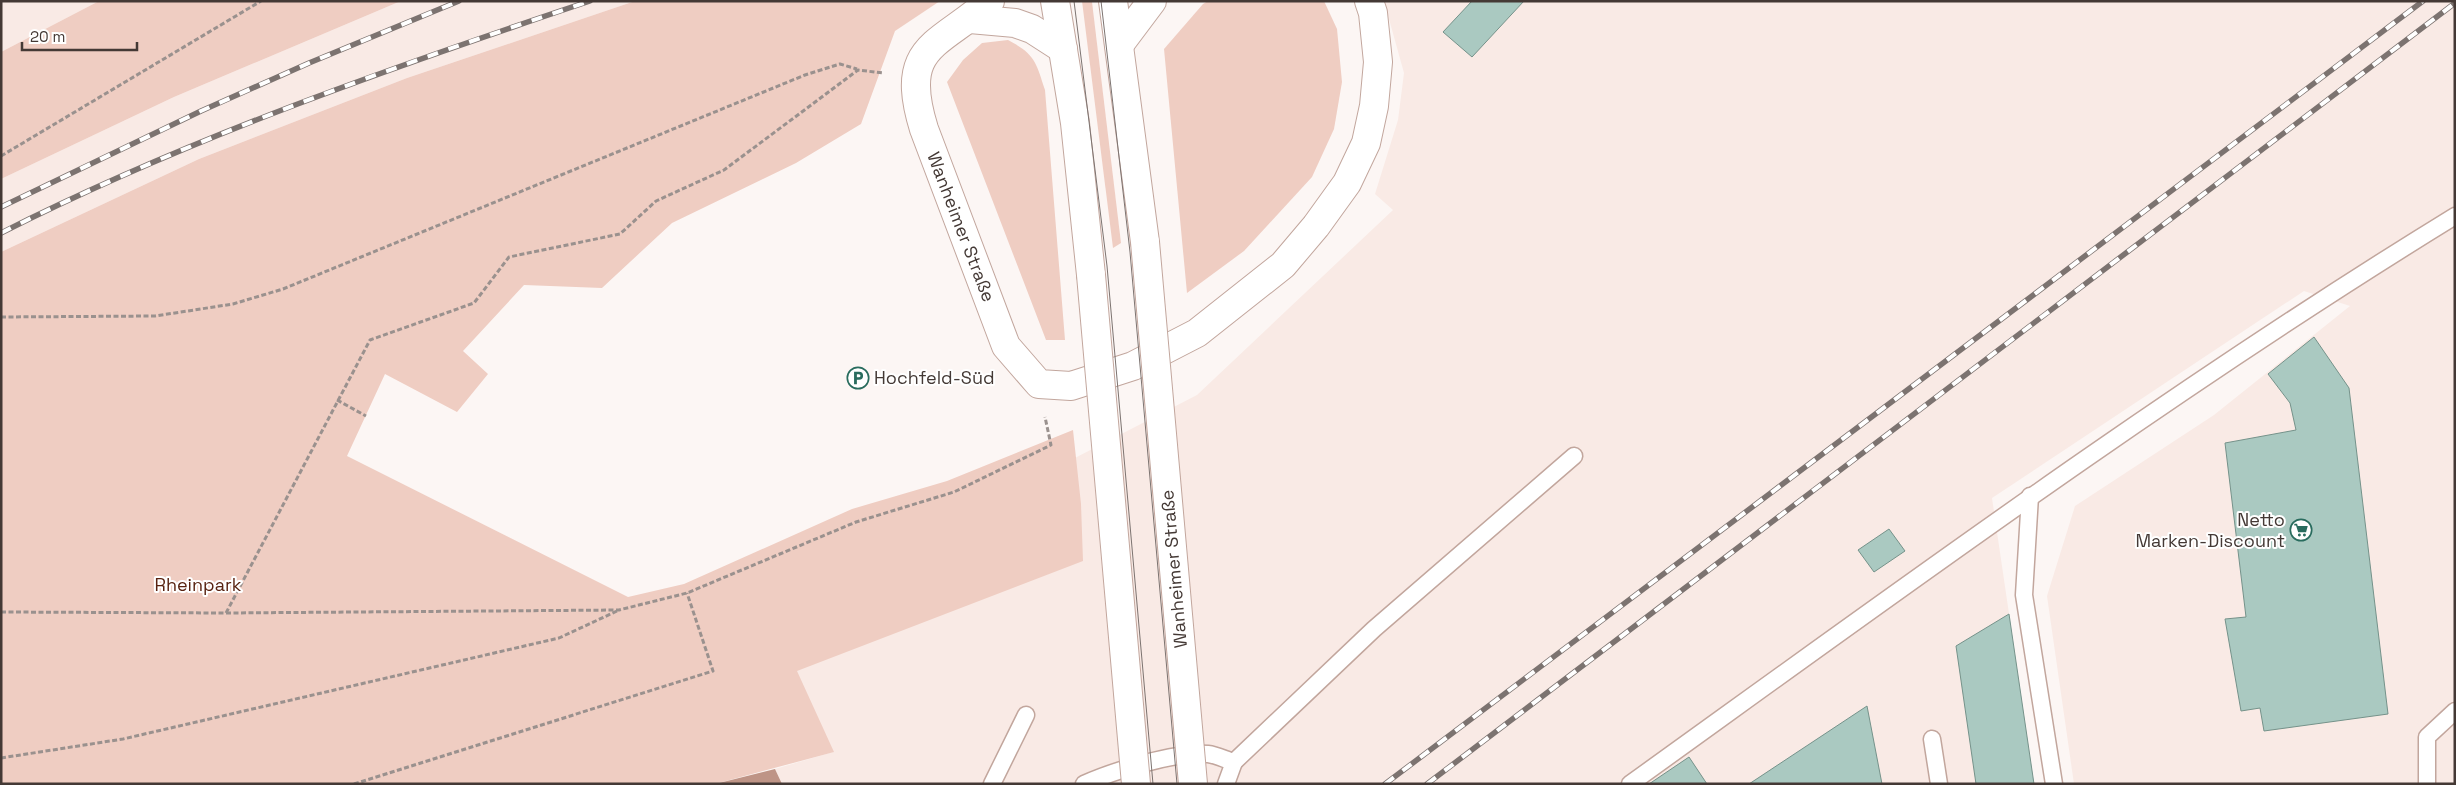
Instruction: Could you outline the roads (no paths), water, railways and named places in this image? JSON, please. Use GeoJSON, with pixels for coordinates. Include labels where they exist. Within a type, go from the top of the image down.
{"type":"FeatureCollection","features":[{"type":"Feature","properties":{"kind":"street"},"geometry":{"type":"LineString","coordinates":[[1055,1],[1075,123],[1091,275],[1136,784]]}},
{"type":"Feature","properties":{"kind":"street","name":"Wanheimer Straße"},"geometry":{"type":"LineString","coordinates":[[1113,1],[1144,242],[1193,784]]}},
{"type":"Feature","properties":{"kind":"street"},"geometry":{"type":"LineString","coordinates":[[1119,45],[1152,1]]}},
{"type":"Feature","properties":{"kind":"street","name":"Wanheimer Straße"},"geometry":{"type":"LineString","coordinates":[[1063,49],[1032,29],[980,10],[934,42],[923,57],[916,77],[918,107],[924,129],[1006,346],[1039,384],[1071,386],[1133,366],[1196,333],[1283,265],[1347,183],[1366,143],[1374,106],[1378,62],[1373,13],[1369,1]]}},
{"type":"Feature","properties":{"kind":"lane"},"geometry":{"type":"LineString","coordinates":[[1630,784],[2030,496],[2330,293],[2455,216]]}},
{"type":"Feature","properties":{"kind":"lane"},"geometry":{"type":"LineString","coordinates":[[1226,784],[1234,762],[1374,629],[1574,456]]}},
{"type":"Feature","properties":{"kind":"lane"},"geometry":{"type":"LineString","coordinates":[[2030,496],[2024,595],[2054,784]]}},
{"type":"Feature","properties":{"kind":"lane"},"geometry":{"type":"LineString","coordinates":[[2427,784],[2427,737],[2455,711]]}},
{"type":"Feature","properties":{"kind":"lane"},"geometry":{"type":"LineString","coordinates":[[992,784],[1026,715]]}},
{"type":"Feature","properties":{"kind":"lane"},"geometry":{"type":"LineString","coordinates":[[1932,738],[1939,784]]}},
{"type":"Feature","properties":{"kind":"lane"},"geometry":{"type":"LineString","coordinates":[[1084,784],[1111,772],[1181,756],[1208,754],[1234,762]]}},
{"type":"Feature","properties":{"kind":"tram line"},"geometry":{"type":"LineString","coordinates":[[1074,1],[1107,266],[1153,784]]}},
{"type":"Feature","properties":{"kind":"tram line"},"geometry":{"type":"LineString","coordinates":[[1101,1],[1130,252],[1177,784]]}},
{"type":"Feature","properties":{"kind":"railway"},"geometry":{"type":"LineString","coordinates":[[1,207],[201,111],[309,63],[459,1]]}},
{"type":"Feature","properties":{"kind":"railway"},"geometry":{"type":"LineString","coordinates":[[1,233],[144,166],[291,106],[440,52],[590,1]]}},
{"type":"Feature","properties":{"kind":"railway"},"geometry":{"type":"LineString","coordinates":[[1385,784],[2423,1]]}},
{"type":"Feature","properties":{"kind":"railway"},"geometry":{"type":"LineString","coordinates":[[1427,784],[2455,3]]}},
{"type":"Feature","properties":{"kind":"place","name":"Hochfeld-Süd"},"geometry":{"type":"Point","coordinates":[858,378]}},
{"type":"Feature","properties":{"kind":"place","name":"Netto Marken-Discount"},"geometry":{"type":"Point","coordinates":[2301,530]}},
{"type":"Feature","properties":{"kind":"park label","name":"Rheinpark"},"geometry":{"type":"Point","coordinates":[198,585]}}]}
